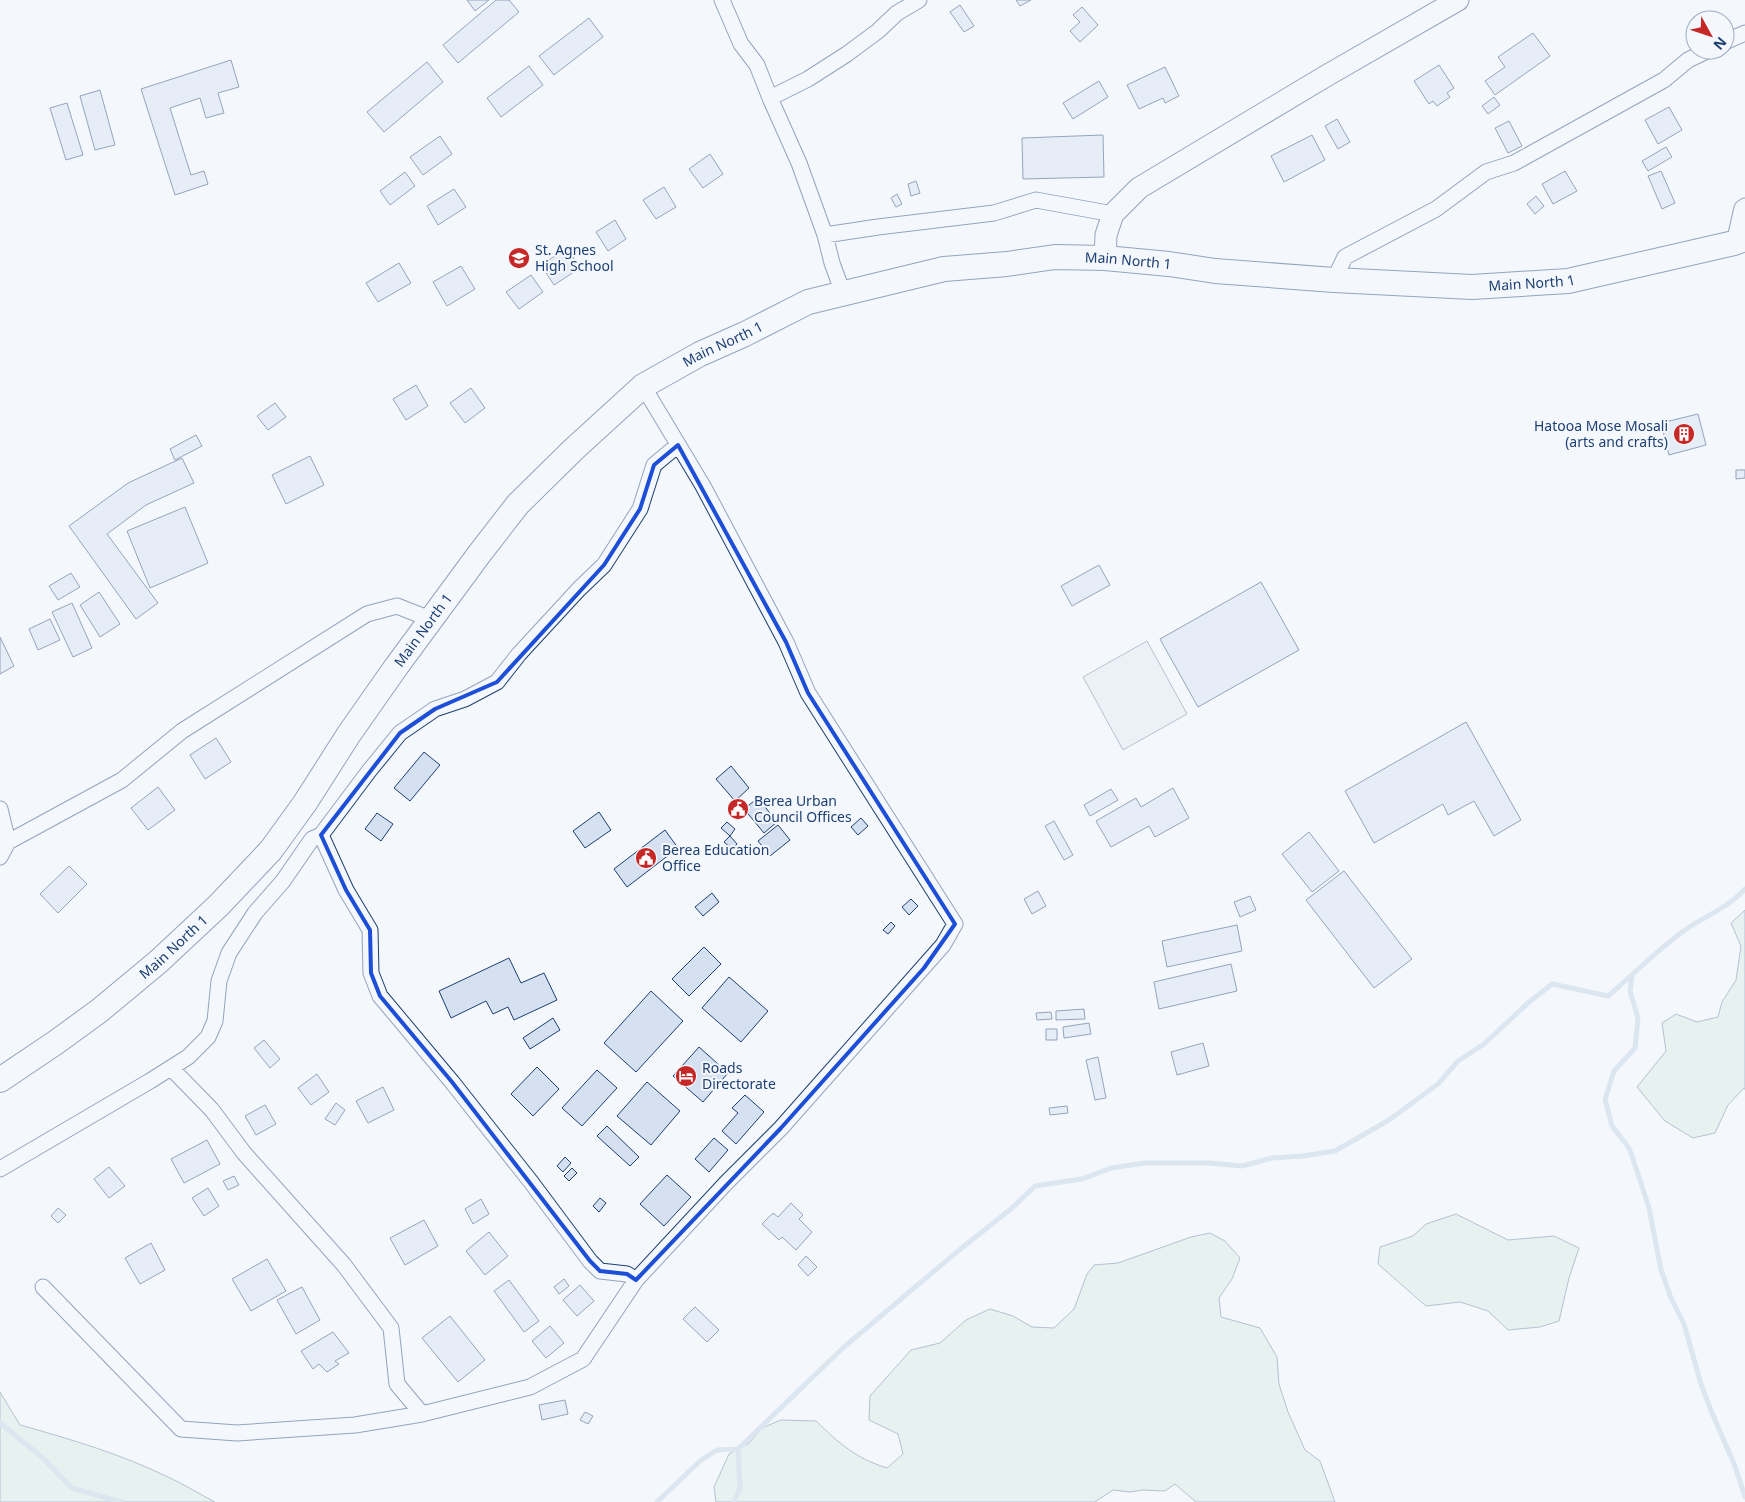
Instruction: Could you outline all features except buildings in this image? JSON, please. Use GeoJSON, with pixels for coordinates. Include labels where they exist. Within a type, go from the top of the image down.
{"type":"FeatureCollection","features":[{"type":"Feature","properties":{"kind":"main road","name":"Main North 1"},"geometry":{"type":"LineString","coordinates":[[0,1080],[55,1043],[99,1010],[158,962],[226,898],[276,842],[306,803],[354,727],[430,619],[518,504],[574,449],[643,386],[700,354],[745,334],[808,302],[944,270],[1055,257],[1105,258],[1334,280],[1472,287],[1568,281],[1739,241]]}},
{"type":"Feature","properties":{"kind":"street"},"geometry":{"type":"LineString","coordinates":[[722,0],[741,44],[757,65],[799,163],[825,235],[832,263],[843,293]]}},
{"type":"Feature","properties":{"kind":"street"},"geometry":{"type":"LineString","coordinates":[[770,98],[808,79],[847,54],[878,31],[897,13],[919,0]]}},
{"type":"Feature","properties":{"kind":"street"},"geometry":{"type":"LineString","coordinates":[[1105,258],[1106,235],[1113,214],[1139,188],[1326,76],[1458,0]]}},
{"type":"Feature","properties":{"kind":"street"},"geometry":{"type":"LineString","coordinates":[[1334,280],[1345,257],[1436,209],[1486,172],[1514,163],[1664,80],[1688,60]]}},
{"type":"Feature","properties":{"kind":"street"},"geometry":{"type":"LineString","coordinates":[[825,235],[994,214],[1036,200],[1113,214]]}},
{"type":"Feature","properties":{"kind":"street"},"geometry":{"type":"LineString","coordinates":[[1739,241],[1742,208],[1745,206]]}},
{"type":"Feature","properties":{"kind":"street"},"geometry":{"type":"LineString","coordinates":[[43,1287],[182,1429],[237,1433],[355,1425],[422,1414],[530,1388],[583,1359],[636,1280],[726,1183],[781,1128],[943,945],[956,924],[808,693],[786,642],[703,486],[643,386]]}},
{"type":"Feature","properties":{"kind":"street"},"geometry":{"type":"LineString","coordinates":[[0,1169],[171,1068],[188,1056],[208,1037],[215,1021],[219,981],[229,953],[255,913],[283,881],[312,839],[321,835],[400,733],[435,709],[465,699],[497,682],[545,625],[604,565],[640,509],[654,465],[678,446]]}},
{"type":"Feature","properties":{"kind":"street"},"geometry":{"type":"LineString","coordinates":[[0,857],[8,842],[122,780],[182,732],[367,614],[397,606],[430,619]]}},
{"type":"Feature","properties":{"kind":"street"},"geometry":{"type":"LineString","coordinates":[[0,809],[8,842]]}},
{"type":"Feature","properties":{"kind":"street"},"geometry":{"type":"LineString","coordinates":[[321,835],[346,890],[370,930],[371,973],[380,996],[452,1082],[531,1182],[590,1261],[600,1271],[627,1274],[636,1280]]}},
{"type":"Feature","properties":{"kind":"street"},"geometry":{"type":"LineString","coordinates":[[171,1068],[212,1110],[244,1153],[344,1264],[391,1328],[397,1384],[422,1414]]}},
{"type":"Feature","properties":{"kind":"highlighted area"},"geometry":{"type":"Polygon","coordinates":[[[678,445],[786,642],[808,693],[955,924],[924,968],[781,1128],[636,1280],[627,1274],[600,1271],[590,1261],[452,1082],[380,996],[371,973],[370,930],[346,890],[321,835],[400,733],[435,709],[497,682],[604,565],[640,509],[654,465],[678,445]]]}},
{"type":"Feature","properties":{"kind":"shaded area"},"geometry":{"type":"Polygon","coordinates":[[[1147,641],[1187,714],[1123,750],[1083,677],[1147,641]]]}},
{"type":"Feature","properties":{"kind":"shaded area"},"geometry":{"type":"Polygon","coordinates":[[[1745,910],[1745,1089],[1728,1105],[1715,1133],[1693,1138],[1665,1121],[1637,1087],[1666,1051],[1662,1023],[1676,1014],[1697,1022],[1718,1017],[1722,1002],[1736,980],[1741,946],[1731,923],[1745,910]]]}},
{"type":"Feature","properties":{"kind":"shaded area"},"geometry":{"type":"Polygon","coordinates":[[[1456,1214],[1508,1240],[1554,1236],[1579,1248],[1569,1278],[1559,1321],[1540,1327],[1508,1330],[1488,1311],[1460,1302],[1426,1306],[1378,1264],[1380,1247],[1413,1236],[1426,1224],[1456,1214]]]}},
{"type":"Feature","properties":{"kind":"shaded area"},"geometry":{"type":"Polygon","coordinates":[[[1210,1233],[1225,1241],[1240,1258],[1232,1279],[1219,1298],[1221,1317],[1260,1328],[1277,1357],[1279,1384],[1288,1412],[1305,1450],[1320,1461],[1335,1502],[1196,1502],[1175,1484],[1165,1491],[1143,1490],[1130,1492],[1113,1490],[1095,1502],[716,1502],[714,1487],[729,1454],[749,1443],[762,1428],[781,1420],[816,1421],[857,1455],[887,1468],[903,1454],[898,1434],[869,1420],[870,1396],[911,1350],[940,1343],[966,1320],[990,1309],[1013,1316],[1032,1327],[1054,1328],[1074,1309],[1087,1274],[1094,1265],[1118,1263],[1191,1237],[1210,1233]]]}},
{"type":"Feature","properties":{"kind":"shaded area"},"geometry":{"type":"Polygon","coordinates":[[[0,1392],[20,1425],[132,1461],[174,1480],[215,1502],[0,1502],[0,1392]]]}},
{"type":"Feature","properties":{"kind":"waterway"},"geometry":{"type":"LineString","coordinates":[[734,1502],[740,1487],[738,1449],[844,1347],[1012,1208],[1035,1186],[1082,1179],[1111,1168],[1145,1163],[1209,1163],[1242,1166],[1272,1158],[1335,1151],[1389,1120],[1438,1084],[1458,1061],[1484,1044],[1528,1003],[1552,984],[1608,996],[1675,938],[1724,906],[1745,889]]}},
{"type":"Feature","properties":{"kind":"waterway"},"geometry":{"type":"LineString","coordinates":[[1632,976],[1630,991],[1638,1018],[1635,1048],[1614,1071],[1605,1099],[1612,1126],[1629,1148],[1649,1208],[1661,1270],[1671,1298],[1684,1324],[1701,1384],[1735,1466],[1745,1497]]}},
{"type":"Feature","properties":{"kind":"waterway"},"geometry":{"type":"LineString","coordinates":[[0,1423],[43,1458],[72,1488],[121,1502]]}},
{"type":"Feature","properties":{"kind":"waterway"},"geometry":{"type":"LineString","coordinates":[[657,1502],[700,1461],[717,1450],[738,1449]]}},
{"type":"Feature","properties":{"kind":"place","name":"St. Agnes High School"},"geometry":{"type":"Point","coordinates":[519,258]}},
{"type":"Feature","properties":{"kind":"place","name":"Hatooa Mose Mosali (arts and crafts)"},"geometry":{"type":"Point","coordinates":[1684,434]}},
{"type":"Feature","properties":{"kind":"place","name":"Berea Urban Council Offices"},"geometry":{"type":"Point","coordinates":[738,809]}},
{"type":"Feature","properties":{"kind":"place","name":"Berea Education Office"},"geometry":{"type":"Point","coordinates":[646,858]}},
{"type":"Feature","properties":{"kind":"place","name":"Roads Directorate"},"geometry":{"type":"Point","coordinates":[686,1076]}}]}
